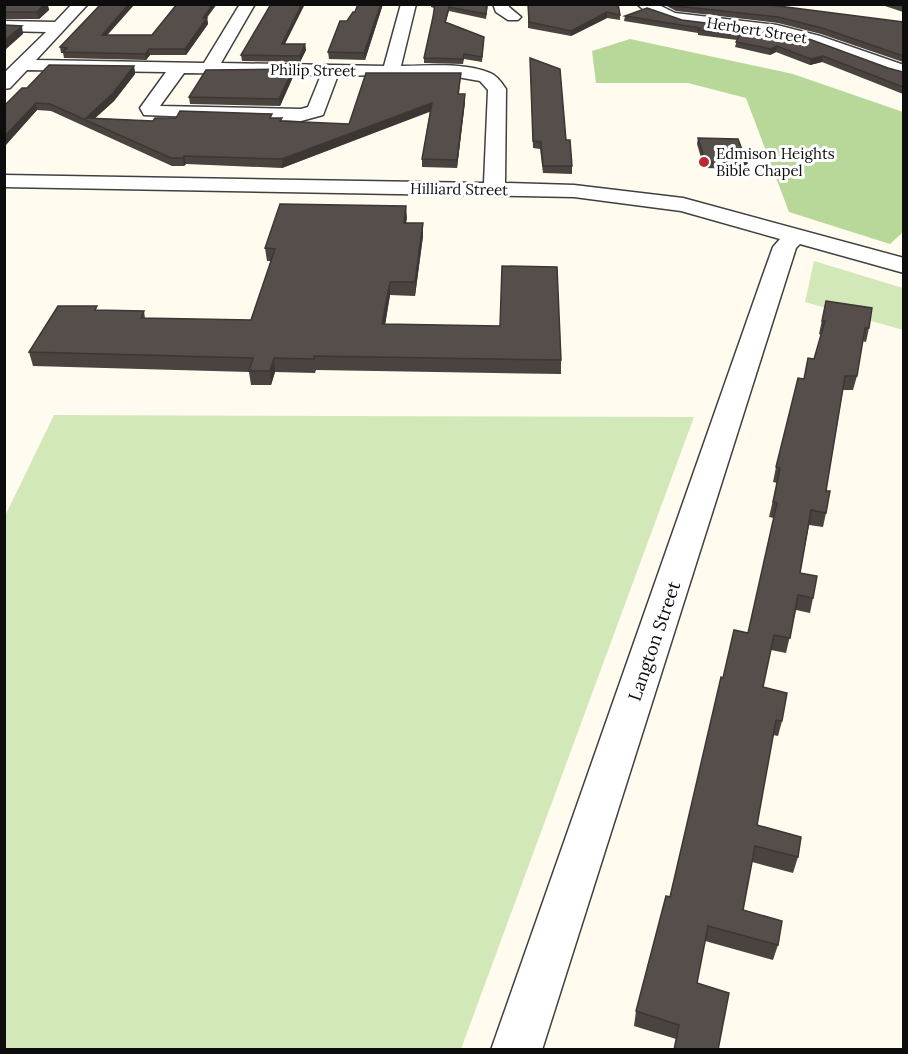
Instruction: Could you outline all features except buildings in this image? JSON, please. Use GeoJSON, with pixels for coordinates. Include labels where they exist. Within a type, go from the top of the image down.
{"type":"FeatureCollection","features":[{"type":"Feature","properties":{"kind":"street"},"geometry":{"type":"LineString","coordinates":[[11,75],[81,4]]}},
{"type":"Feature","properties":{"kind":"street"},"geometry":{"type":"LineString","coordinates":[[209,68],[248,4]]}},
{"type":"Feature","properties":{"kind":"street"},"geometry":{"type":"LineString","coordinates":[[391,70],[409,4]]}},
{"type":"Feature","properties":{"kind":"street"},"geometry":{"type":"LineString","coordinates":[[501,4],[501,9],[513,17]]}},
{"type":"Feature","properties":{"kind":"street","name":"Herbert Street"},"geometry":{"type":"LineString","coordinates":[[644,4],[672,17],[777,30],[805,37],[903,70]]}},
{"type":"Feature","properties":{"kind":"street"},"geometry":{"type":"LineString","coordinates":[[4,26],[59,27]]}},
{"type":"Feature","properties":{"kind":"street"},"geometry":{"type":"LineString","coordinates":[[179,67],[148,108],[151,111],[289,115],[311,113],[316,111],[331,71]]}},
{"type":"Feature","properties":{"kind":"street","name":"Philip Street"},"geometry":{"type":"LineString","coordinates":[[11,75],[179,67],[457,72],[486,77],[496,89],[494,190]]}},
{"type":"Feature","properties":{"kind":"street","name":"Hilliard Street"},"geometry":{"type":"LineString","coordinates":[[4,181],[574,191],[628,196],[683,205],[903,266]]}},
{"type":"Feature","properties":{"kind":"street","name":"Langton Street"},"geometry":{"type":"LineString","coordinates":[[516,1050],[775,275],[785,247],[795,235]]}},
{"type":"Feature","properties":{"kind":"green space"},"geometry":{"type":"Polygon","coordinates":[[[630,39],[793,74],[903,112],[903,232],[890,244],[789,212],[746,98],[688,83],[596,83],[592,51],[630,39]]]}},
{"type":"Feature","properties":{"kind":"green space"},"geometry":{"type":"Polygon","coordinates":[[[814,261],[903,288],[903,330],[805,302],[814,261]]]}},
{"type":"Feature","properties":{"kind":"green space"},"geometry":{"type":"Polygon","coordinates":[[[54,415],[694,417],[461,1049],[5,1049],[5,516],[54,415]]]}},
{"type":"Feature","properties":{"kind":"place","name":"Edmison Heights Bible Chapel"},"geometry":{"type":"Point","coordinates":[704,162]}}]}
